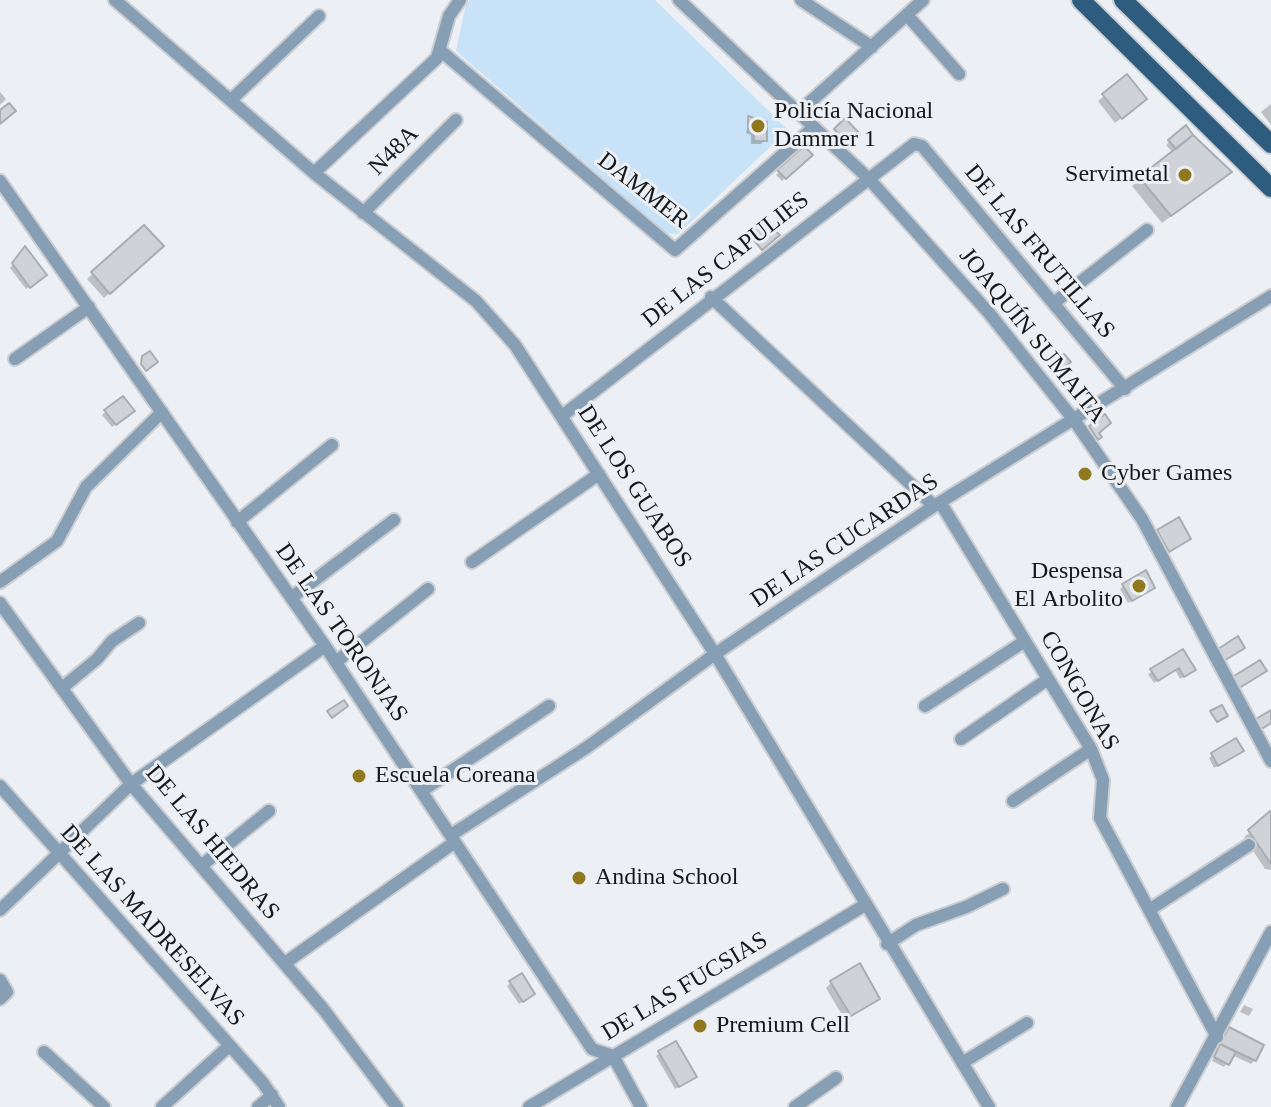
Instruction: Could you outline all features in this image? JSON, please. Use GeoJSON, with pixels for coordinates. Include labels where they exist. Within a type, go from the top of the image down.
{"type":"FeatureCollection","features":[{"type":"Feature","properties":{"kind":"main road"},"geometry":{"type":"LineString","coordinates":[[1081,0],[1271,188]]}},
{"type":"Feature","properties":{"kind":"main road"},"geometry":{"type":"LineString","coordinates":[[1123,0],[1271,144]]}},
{"type":"Feature","properties":{"kind":"street","name":"DE LOS GUABOS"},"geometry":{"type":"LineString","coordinates":[[115,0],[314,173],[486,311],[533,370],[715,654],[887,944],[989,1107]]}},
{"type":"Feature","properties":{"kind":"street"},"geometry":{"type":"LineString","coordinates":[[314,173],[441,51],[445,26],[460,0]]}},
{"type":"Feature","properties":{"kind":"street","name":"JOAQUÍN SUMAITA"},"geometry":{"type":"LineString","coordinates":[[679,0],[869,179],[989,313],[1074,420],[1142,519],[1271,761]]}},
{"type":"Feature","properties":{"kind":"street"},"geometry":{"type":"LineString","coordinates":[[801,0],[872,47]]}},
{"type":"Feature","properties":{"kind":"street"},"geometry":{"type":"LineString","coordinates":[[799,112],[923,0]]}},
{"type":"Feature","properties":{"kind":"street"},"geometry":{"type":"LineString","coordinates":[[907,15],[959,74]]}},
{"type":"Feature","properties":{"kind":"street"},"geometry":{"type":"LineString","coordinates":[[231,100],[319,16]]}},
{"type":"Feature","properties":{"kind":"street","name":"DAMMER"},"geometry":{"type":"LineString","coordinates":[[441,51],[675,250],[814,127]]}},
{"type":"Feature","properties":{"kind":"street","name":"N48A"},"geometry":{"type":"LineString","coordinates":[[363,213],[456,120]]}},
{"type":"Feature","properties":{"kind":"street","name":"DE LAS CAPULIES"},"geometry":{"type":"LineString","coordinates":[[562,416],[711,297],[919,144]]}},
{"type":"Feature","properties":{"kind":"street","name":"DE LAS FRUTILLAS"},"geometry":{"type":"LineString","coordinates":[[919,144],[1055,302],[1125,389]]}},
{"type":"Feature","properties":{"kind":"street","name":"DE LAS TORONJAS"},"geometry":{"type":"LineString","coordinates":[[0,181],[336,662],[592,1049],[613,1056],[641,1107]]}},
{"type":"Feature","properties":{"kind":"street"},"geometry":{"type":"LineString","coordinates":[[1055,302],[1147,230]]}},
{"type":"Feature","properties":{"kind":"street","name":"DE LAS CUCARDAS"},"geometry":{"type":"LineString","coordinates":[[285,963],[453,838],[586,748],[715,654],[937,504],[1271,296]]}},
{"type":"Feature","properties":{"kind":"street","name":"CONGONAS"},"geometry":{"type":"LineString","coordinates":[[711,297],[937,504],[1091,749],[1103,780],[1099,815],[1217,1037]]}},
{"type":"Feature","properties":{"kind":"street"},"geometry":{"type":"LineString","coordinates":[[15,359],[89,307]]}},
{"type":"Feature","properties":{"kind":"street"},"geometry":{"type":"LineString","coordinates":[[0,582],[57,541],[86,487],[162,412]]}},
{"type":"Feature","properties":{"kind":"street"},"geometry":{"type":"LineString","coordinates":[[237,522],[332,445]]}},
{"type":"Feature","properties":{"kind":"street"},"geometry":{"type":"LineString","coordinates":[[472,562],[599,474]]}},
{"type":"Feature","properties":{"kind":"street"},"geometry":{"type":"LineString","coordinates":[[291,598],[394,520]]}},
{"type":"Feature","properties":{"kind":"street"},"geometry":{"type":"LineString","coordinates":[[336,662],[428,589]]}},
{"type":"Feature","properties":{"kind":"street","name":"DE LAS HIEDRAS"},"geometry":{"type":"LineString","coordinates":[[0,603],[131,784],[285,963],[397,1107]]}},
{"type":"Feature","properties":{"kind":"street"},"geometry":{"type":"LineString","coordinates":[[62,688],[97,659],[112,641],[139,623]]}},
{"type":"Feature","properties":{"kind":"street"},"geometry":{"type":"LineString","coordinates":[[925,706],[1025,641]]}},
{"type":"Feature","properties":{"kind":"street"},"geometry":{"type":"LineString","coordinates":[[0,910],[131,784],[325,646]]}},
{"type":"Feature","properties":{"kind":"street"},"geometry":{"type":"LineString","coordinates":[[961,739],[1048,679]]}},
{"type":"Feature","properties":{"kind":"street"},"geometry":{"type":"LineString","coordinates":[[423,790],[549,706]]}},
{"type":"Feature","properties":{"kind":"street"},"geometry":{"type":"LineString","coordinates":[[1013,801],[1091,749]]}},
{"type":"Feature","properties":{"kind":"street","name":"DE LAS MADRESELVAS"},"geometry":{"type":"LineString","coordinates":[[0,786],[272,1095],[279,1107]]}},
{"type":"Feature","properties":{"kind":"street"},"geometry":{"type":"LineString","coordinates":[[201,866],[269,811]]}},
{"type":"Feature","properties":{"kind":"street"},"geometry":{"type":"LineString","coordinates":[[1149,910],[1249,845]]}},
{"type":"Feature","properties":{"kind":"street"},"geometry":{"type":"LineString","coordinates":[[887,944],[916,925],[966,907],[1003,889]]}},
{"type":"Feature","properties":{"kind":"street","name":"DE LAS FUCSIAS"},"geometry":{"type":"LineString","coordinates":[[529,1107],[865,905]]}},
{"type":"Feature","properties":{"kind":"street"},"geometry":{"type":"LineString","coordinates":[[1177,1107],[1271,932]]}},
{"type":"Feature","properties":{"kind":"street"},"geometry":{"type":"LineString","coordinates":[[0,980],[7,992],[0,999]]}},
{"type":"Feature","properties":{"kind":"street"},"geometry":{"type":"LineString","coordinates":[[962,1063],[1027,1023]]}},
{"type":"Feature","properties":{"kind":"street"},"geometry":{"type":"LineString","coordinates":[[162,1107],[229,1046]]}},
{"type":"Feature","properties":{"kind":"street"},"geometry":{"type":"LineString","coordinates":[[44,1052],[104,1107]]}},
{"type":"Feature","properties":{"kind":"street"},"geometry":{"type":"LineString","coordinates":[[795,1107],[836,1078]]}},
{"type":"Feature","properties":{"kind":"street"},"geometry":{"type":"LineString","coordinates":[[258,1107],[272,1095]]}},
{"type":"Feature","properties":{"kind":"shaded area"},"geometry":{"type":"Polygon","coordinates":[[[470,0],[655,0],[788,130],[678,234],[666,233],[456,51],[466,4],[470,0]]]}},
{"type":"Feature","properties":{"kind":"building"},"geometry":{"type":"Polygon","coordinates":[[[1127,74],[1147,99],[1122,119],[1102,94],[1127,74]]]}},
{"type":"Feature","properties":{"kind":"building"},"geometry":{"type":"Polygon","coordinates":[[[9,103],[16,111],[0,124],[0,110],[9,103]]]}},
{"type":"Feature","properties":{"kind":"building","name":"Policía Nacional Dammer 1"},"geometry":{"type":"Polygon","coordinates":[[[748,116],[767,122],[767,141],[754,141],[754,132],[748,129],[748,116]]]}},
{"type":"Feature","properties":{"kind":"building"},"geometry":{"type":"Polygon","coordinates":[[[845,118],[860,134],[849,145],[834,129],[845,118]]]}},
{"type":"Feature","properties":{"kind":"building"},"geometry":{"type":"Polygon","coordinates":[[[1186,125],[1193,135],[1176,149],[1168,140],[1186,125]]]}},
{"type":"Feature","properties":{"kind":"building","name":"Servimetal"},"geometry":{"type":"Polygon","coordinates":[[[1193,135],[1232,172],[1171,216],[1139,177],[1193,135]]]}},
{"type":"Feature","properties":{"kind":"building"},"geometry":{"type":"Polygon","coordinates":[[[804,146],[813,155],[786,179],[777,170],[804,146]]]}},
{"type":"Feature","properties":{"kind":"building"},"geometry":{"type":"Polygon","coordinates":[[[761,218],[780,235],[762,250],[747,232],[761,218]]]}},
{"type":"Feature","properties":{"kind":"building"},"geometry":{"type":"Polygon","coordinates":[[[144,225],[164,246],[110,294],[91,272],[144,225]]]}},
{"type":"Feature","properties":{"kind":"building"},"geometry":{"type":"Polygon","coordinates":[[[25,246],[47,275],[30,288],[12,263],[25,246]]]}},
{"type":"Feature","properties":{"kind":"building"},"geometry":{"type":"Polygon","coordinates":[[[150,351],[158,362],[146,371],[141,364],[142,356],[150,351]]]}},
{"type":"Feature","properties":{"kind":"building"},"geometry":{"type":"Polygon","coordinates":[[[1064,354],[1071,362],[1057,374],[1050,366],[1064,354]]]}},
{"type":"Feature","properties":{"kind":"building"},"geometry":{"type":"Polygon","coordinates":[[[123,396],[135,411],[116,425],[104,410],[123,396]]]}},
{"type":"Feature","properties":{"kind":"building"},"geometry":{"type":"Polygon","coordinates":[[[1105,414],[1111,423],[1099,433],[1102,437],[1098,440],[1089,426],[1105,414]]]}},
{"type":"Feature","properties":{"kind":"building"},"geometry":{"type":"Polygon","coordinates":[[[1179,517],[1191,539],[1169,552],[1157,530],[1179,517]]]}},
{"type":"Feature","properties":{"kind":"building","name":"Despensa El Arbolito"},"geometry":{"type":"Polygon","coordinates":[[[1146,570],[1155,588],[1132,601],[1122,584],[1146,570]]]}},
{"type":"Feature","properties":{"kind":"building"},"geometry":{"type":"Polygon","coordinates":[[[1238,636],[1245,648],[1222,662],[1215,651],[1238,636]]]}},
{"type":"Feature","properties":{"kind":"building"},"geometry":{"type":"Polygon","coordinates":[[[1183,649],[1196,670],[1184,677],[1179,668],[1158,681],[1150,669],[1183,649]]]}},
{"type":"Feature","properties":{"kind":"building"},"geometry":{"type":"Polygon","coordinates":[[[1260,660],[1267,671],[1236,690],[1229,679],[1260,660]]]}},
{"type":"Feature","properties":{"kind":"building"},"geometry":{"type":"Polygon","coordinates":[[[344,700],[348,706],[332,718],[327,711],[344,700]]]}},
{"type":"Feature","properties":{"kind":"building"},"geometry":{"type":"Polygon","coordinates":[[[1222,705],[1228,716],[1217,722],[1210,711],[1222,705]]]}},
{"type":"Feature","properties":{"kind":"building"},"geometry":{"type":"Polygon","coordinates":[[[1271,710],[1271,723],[1260,730],[1254,720],[1271,710]]]}},
{"type":"Feature","properties":{"kind":"building"},"geometry":{"type":"Polygon","coordinates":[[[1236,738],[1244,751],[1218,766],[1211,753],[1236,738]]]}},
{"type":"Feature","properties":{"kind":"building"},"geometry":{"type":"Polygon","coordinates":[[[1271,813],[1271,864],[1248,830],[1271,813]]]}},
{"type":"Feature","properties":{"kind":"building"},"geometry":{"type":"Polygon","coordinates":[[[860,963],[880,999],[851,1016],[830,981],[860,963]]]}},
{"type":"Feature","properties":{"kind":"building"},"geometry":{"type":"Polygon","coordinates":[[[522,973],[535,994],[523,1002],[509,981],[522,973]]]}},
{"type":"Feature","properties":{"kind":"building"},"geometry":{"type":"Polygon","coordinates":[[[1229,1027],[1264,1045],[1256,1061],[1220,1044],[1229,1027]]]}},
{"type":"Feature","properties":{"kind":"building"},"geometry":{"type":"Polygon","coordinates":[[[676,1041],[697,1077],[679,1087],[658,1051],[676,1041]]]}},
{"type":"Feature","properties":{"kind":"building"},"geometry":{"type":"Polygon","coordinates":[[[1220,1044],[1236,1052],[1229,1065],[1214,1057],[1220,1044]]]}},
{"type":"Feature","properties":{"kind":"place","name":"Policía Nacional Dammer 1"},"geometry":{"type":"Point","coordinates":[758,126]}},
{"type":"Feature","properties":{"kind":"place","name":"Servimetal"},"geometry":{"type":"Point","coordinates":[1185,175]}},
{"type":"Feature","properties":{"kind":"place","name":"Cyber Games"},"geometry":{"type":"Point","coordinates":[1085,474]}},
{"type":"Feature","properties":{"kind":"place","name":"Despensa El Arbolito"},"geometry":{"type":"Point","coordinates":[1139,586]}},
{"type":"Feature","properties":{"kind":"place","name":"Escuela Coreana"},"geometry":{"type":"Point","coordinates":[359,776]}},
{"type":"Feature","properties":{"kind":"place","name":"Andina School"},"geometry":{"type":"Point","coordinates":[579,878]}},
{"type":"Feature","properties":{"kind":"place","name":"Premium Cell"},"geometry":{"type":"Point","coordinates":[700,1026]}}]}
